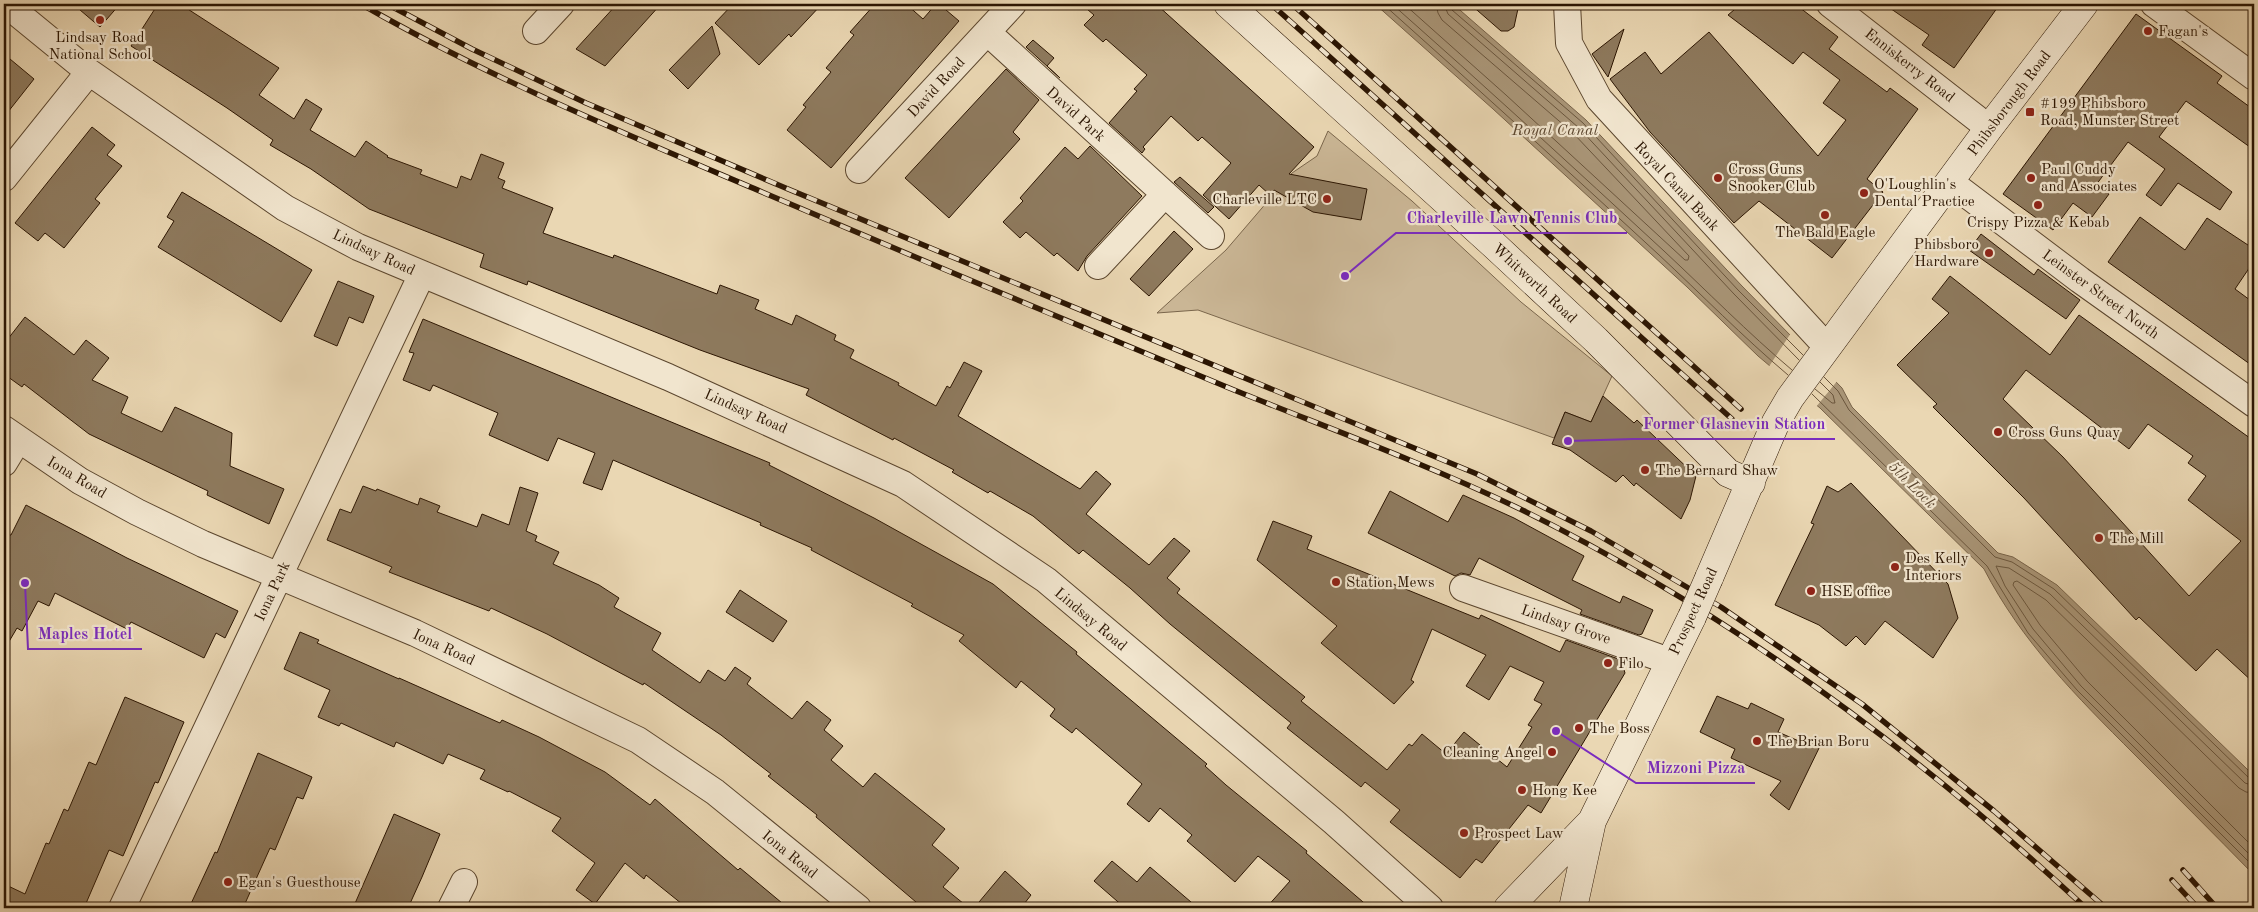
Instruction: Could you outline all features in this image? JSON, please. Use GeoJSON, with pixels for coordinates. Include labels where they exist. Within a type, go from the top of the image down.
{"type":"FeatureCollection","features":[{"type":"Feature","properties":{"kind":"main road","name":"Whitworth Road"},"geometry":{"type":"LineString","coordinates":[[1228,4],[1502,252],[1596,340],[1728,473],[1751,483]]}},
{"type":"Feature","properties":{"kind":"main road","name":"Phibsborough Road"},"geometry":{"type":"LineString","coordinates":[[1790,398],[1989,128],[2084,4]]}},
{"type":"Feature","properties":{"kind":"main road","name":"Prospect Road"},"geometry":{"type":"LineString","coordinates":[[1573,908],[1592,821],[1692,617],[1776,422],[1790,398]]}},
{"type":"Feature","properties":{"kind":"main road","name":"Prospect Road"},"geometry":{"type":"LineString","coordinates":[[1508,908],[1592,821]]}},
{"type":"Feature","properties":{"kind":"street","name":"Lindsay Road"},"geometry":{"type":"LineString","coordinates":[[6,4],[89,72],[285,208],[358,247],[668,376],[903,484],[1046,580],[1334,822],[1430,908]]}},
{"type":"Feature","properties":{"kind":"street"},"geometry":{"type":"LineString","coordinates":[[536,32],[560,4]]}},
{"type":"Feature","properties":{"kind":"street","name":"David Road"},"geometry":{"type":"LineString","coordinates":[[859,170],[1013,4]]}},
{"type":"Feature","properties":{"kind":"street","name":"Royal Canal Bank"},"geometry":{"type":"LineString","coordinates":[[1567,4],[1569,43],[1598,99],[1827,347]]}},
{"type":"Feature","properties":{"kind":"street","name":"Enniskerry Road"},"geometry":{"type":"LineString","coordinates":[[1830,4],[1989,128]]}},
{"type":"Feature","properties":{"kind":"street"},"geometry":{"type":"LineString","coordinates":[[2154,4],[2254,77]]}},
{"type":"Feature","properties":{"kind":"street","name":"David Park"},"geometry":{"type":"LineString","coordinates":[[986,32],[1211,236]]}},
{"type":"Feature","properties":{"kind":"street"},"geometry":{"type":"LineString","coordinates":[[4,178],[89,72]]}},
{"type":"Feature","properties":{"kind":"street","name":"Leinster Street North"},"geometry":{"type":"LineString","coordinates":[[1950,182],[2080,280],[2254,404]]}},
{"type":"Feature","properties":{"kind":"street"},"geometry":{"type":"LineString","coordinates":[[1098,266],[1165,194]]}},
{"type":"Feature","properties":{"kind":"street","name":"Iona Park"},"geometry":{"type":"LineString","coordinates":[[122,908],[422,274]]}},
{"type":"Feature","properties":{"kind":"street"},"geometry":{"type":"LineString","coordinates":[[4,463],[11,435]]}},
{"type":"Feature","properties":{"kind":"street","name":"Iona Road"},"geometry":{"type":"LineString","coordinates":[[11,435],[80,481],[137,512],[203,544],[414,633],[638,740],[715,792],[858,908]]}},
{"type":"Feature","properties":{"kind":"street","name":"Lindsay Grove"},"geometry":{"type":"LineString","coordinates":[[1463,588],[1669,661]]}},
{"type":"Feature","properties":{"kind":"street"},"geometry":{"type":"LineString","coordinates":[[451,908],[464,882]]}},
{"type":"Feature","properties":{"kind":"shaded area"},"geometry":{"type":"Polygon","coordinates":[[[1328,131],[1412,201],[1521,302],[1612,376],[1591,422],[1565,412],[1554,438],[1198,310],[1157,313],[1226,250],[1292,173],[1317,156],[1328,131]]]}},
{"type":"Feature","properties":{"kind":"water"},"geometry":{"type":"Polygon","coordinates":[[[1375,4],[1453,4],[1586,120],[1742,286],[1842,388],[1852,407],[1998,553],[2013,557],[2057,585],[2247,769],[2254,776],[2254,875],[2071,689],[2015,620],[1984,569],[1820,408],[1758,356],[1687,287],[1493,109],[1375,4]]]}},
{"type":"Feature","properties":{"kind":"pier"},"geometry":{"type":"Polygon","coordinates":[[[1791,333],[1838,380],[1816,407],[1768,368],[1791,333]]]}},
{"type":"Feature","properties":{"kind":"building"},"geometry":{"type":"Polygon","coordinates":[[[73,4],[120,4],[100,27],[73,4]]]}},
{"type":"Feature","properties":{"kind":"building"},"geometry":{"type":"Polygon","coordinates":[[[158,4],[180,4],[279,68],[259,95],[294,119],[306,99],[322,109],[310,130],[355,157],[366,141],[387,157],[422,170],[420,174],[457,188],[461,176],[471,180],[481,154],[504,163],[498,178],[505,181],[502,188],[553,208],[543,233],[613,258],[614,255],[717,294],[720,285],[759,300],[755,309],[792,325],[796,315],[836,335],[834,340],[854,350],[850,358],[899,383],[898,385],[936,406],[947,386],[950,388],[964,362],[982,371],[958,416],[1080,489],[1096,471],[1111,484],[1086,514],[1149,565],[1174,538],[1190,551],[1167,578],[1180,589],[1177,593],[1305,697],[1301,701],[1387,770],[1409,744],[1412,746],[1422,734],[1446,754],[1464,732],[1507,767],[1532,727],[1528,725],[1542,704],[1534,700],[1544,682],[1510,666],[1489,700],[1466,686],[1486,655],[1432,629],[1411,680],[1414,682],[1394,704],[1321,643],[1337,626],[1257,560],[1273,521],[1312,536],[1307,549],[1479,619],[1481,615],[1560,652],[1566,640],[1621,660],[1625,673],[1541,813],[1528,805],[1482,863],[1476,859],[1460,878],[1390,822],[1400,810],[1365,782],[1361,787],[1287,728],[1291,723],[1170,624],[1130,588],[1083,550],[1079,554],[1033,516],[990,491],[988,493],[952,472],[954,470],[894,438],[893,440],[806,395],[809,389],[700,350],[528,281],[527,285],[480,267],[484,254],[369,209],[311,169],[270,145],[273,140],[131,46],[158,4]]]}},
{"type":"Feature","properties":{"kind":"building"},"geometry":{"type":"Polygon","coordinates":[[[617,4],[661,4],[605,66],[576,49],[617,4]]]}},
{"type":"Feature","properties":{"kind":"building"},"geometry":{"type":"Polygon","coordinates":[[[733,4],[822,4],[791,37],[789,34],[759,65],[715,23],[733,4]]]}},
{"type":"Feature","properties":{"kind":"building"},"geometry":{"type":"Polygon","coordinates":[[[875,4],[906,4],[923,19],[936,4],[939,4],[959,21],[831,168],[787,130],[806,107],[803,105],[831,72],[826,68],[854,35],[850,32],[875,4]]]}},
{"type":"Feature","properties":{"kind":"building"},"geometry":{"type":"Polygon","coordinates":[[[1081,4],[1156,4],[1314,147],[1289,174],[1367,189],[1361,220],[1313,212],[1274,190],[1270,195],[1259,185],[1229,219],[1203,195],[1231,163],[1202,137],[1198,141],[1171,116],[1143,147],[1145,149],[1142,153],[1109,123],[1137,91],[1134,89],[1147,75],[1106,39],[1103,42],[1084,25],[1094,15],[1081,4]]]}},
{"type":"Feature","properties":{"kind":"building"},"geometry":{"type":"Polygon","coordinates":[[[1470,4],[1519,4],[1514,27],[1508,31],[1501,31],[1470,4]]]}},
{"type":"Feature","properties":{"kind":"building"},"geometry":{"type":"Polygon","coordinates":[[[1741,4],[1795,4],[1838,37],[1829,49],[1887,92],[1890,88],[1918,109],[1867,179],[1883,192],[1832,258],[1759,201],[1734,223],[1650,132],[1610,79],[1645,52],[1661,74],[1709,32],[1818,156],[1846,120],[1823,103],[1840,80],[1803,52],[1793,64],[1728,15],[1741,4]]]}},
{"type":"Feature","properties":{"kind":"building"},"geometry":{"type":"Polygon","coordinates":[[[1884,4],[2000,4],[1954,68],[1922,45],[1929,35],[1884,4]]]}},
{"type":"Feature","properties":{"kind":"building"},"geometry":{"type":"Polygon","coordinates":[[[2136,14],[2222,76],[2217,83],[2254,110],[2254,150],[2186,101],[2159,137],[2232,192],[2220,210],[2178,183],[2161,206],[2146,195],[2165,169],[2128,142],[2096,185],[2109,194],[2092,217],[2073,203],[2053,230],[2003,194],[2136,14]]]}},
{"type":"Feature","properties":{"kind":"building"},"geometry":{"type":"Polygon","coordinates":[[[712,26],[720,54],[688,89],[669,70],[712,26]]]}},
{"type":"Feature","properties":{"kind":"building"},"geometry":{"type":"Polygon","coordinates":[[[1624,29],[1608,77],[1592,54],[1624,29]]]}},
{"type":"Feature","properties":{"kind":"building"},"geometry":{"type":"Polygon","coordinates":[[[1033,40],[1054,58],[1047,66],[1060,78],[1026,47],[1033,40]]]}},
{"type":"Feature","properties":{"kind":"building"},"geometry":{"type":"Polygon","coordinates":[[[4,54],[34,79],[4,117],[4,54]]]}},
{"type":"Feature","properties":{"kind":"building"},"geometry":{"type":"Polygon","coordinates":[[[1006,69],[1039,100],[1013,132],[1020,139],[949,218],[905,178],[1006,69]]]}},
{"type":"Feature","properties":{"kind":"building"},"geometry":{"type":"Polygon","coordinates":[[[92,127],[115,145],[107,155],[122,166],[95,199],[100,203],[64,248],[45,233],[38,241],[15,223],[92,127]]]}},
{"type":"Feature","properties":{"kind":"building"},"geometry":{"type":"Polygon","coordinates":[[[1090,146],[1142,196],[1087,256],[1078,271],[1057,253],[1054,256],[1026,232],[1020,238],[1003,222],[1023,201],[1020,198],[1065,147],[1078,159],[1090,146]]]}},
{"type":"Feature","properties":{"kind":"building"},"geometry":{"type":"Polygon","coordinates":[[[1180,177],[1214,207],[1208,213],[1174,182],[1180,177]]]}},
{"type":"Feature","properties":{"kind":"building"},"geometry":{"type":"Polygon","coordinates":[[[182,192],[312,270],[281,322],[158,247],[174,221],[167,217],[182,192]]]}},
{"type":"Feature","properties":{"kind":"building"},"geometry":{"type":"Polygon","coordinates":[[[2140,217],[2185,250],[2207,218],[2254,249],[2254,261],[2235,289],[2254,303],[2254,367],[2108,262],[2140,217]]]}},
{"type":"Feature","properties":{"kind":"building"},"geometry":{"type":"Polygon","coordinates":[[[1174,231],[1193,249],[1149,296],[1130,279],[1174,231]]]}},
{"type":"Feature","properties":{"kind":"building"},"geometry":{"type":"Polygon","coordinates":[[[1981,234],[2034,275],[2038,269],[2080,300],[2066,319],[1969,250],[1981,234]]]}},
{"type":"Feature","properties":{"kind":"building"},"geometry":{"type":"Polygon","coordinates":[[[1950,276],[2050,355],[2079,315],[2254,441],[2254,683],[2217,649],[2196,671],[2139,617],[2136,620],[2024,498],[1933,407],[1937,404],[1897,365],[1949,313],[1932,299],[1950,276]],[[2026,370],[2003,399],[2063,457],[2189,596],[2241,541],[2188,500],[2206,476],[2188,463],[2193,456],[2148,424],[2129,449],[2026,370]]]}},
{"type":"Feature","properties":{"kind":"building"},"geometry":{"type":"Polygon","coordinates":[[[338,281],[374,296],[363,323],[349,317],[337,346],[314,336],[338,281]]]}},
{"type":"Feature","properties":{"kind":"building"},"geometry":{"type":"Polygon","coordinates":[[[25,317],[74,355],[86,340],[109,358],[92,380],[128,397],[121,413],[162,432],[175,407],[232,433],[230,466],[284,489],[269,524],[207,495],[208,491],[89,434],[24,384],[22,387],[4,374],[4,344],[25,317]]]}},
{"type":"Feature","properties":{"kind":"building"},"geometry":{"type":"Polygon","coordinates":[[[423,319],[770,463],[769,465],[874,518],[993,584],[1077,652],[1076,654],[1207,764],[1205,766],[1226,785],[1307,851],[1306,853],[1370,908],[1266,908],[1290,881],[1258,856],[1235,882],[1187,841],[1192,835],[1160,808],[1149,822],[1127,804],[1142,784],[1076,728],[1072,733],[1050,716],[1055,709],[1021,681],[1016,688],[959,641],[964,635],[911,606],[913,604],[811,550],[812,548],[760,525],[761,523],[613,460],[602,490],[583,483],[595,453],[558,438],[548,461],[489,435],[498,413],[433,385],[430,391],[403,380],[414,353],[409,352],[423,319]]]}},
{"type":"Feature","properties":{"kind":"building","name":"The Bernard Shaw"},"geometry":{"type":"Polygon","coordinates":[[[1603,396],[1634,423],[1637,420],[1696,476],[1690,500],[1681,519],[1636,483],[1634,486],[1623,475],[1616,482],[1570,450],[1552,444],[1565,412],[1591,422],[1603,396]]]}},
{"type":"Feature","properties":{"kind":"building"},"geometry":{"type":"Polygon","coordinates":[[[1851,483],[1948,584],[1958,618],[1933,658],[1885,621],[1865,645],[1856,636],[1846,646],[1819,625],[1775,605],[1814,524],[1811,523],[1827,486],[1838,492],[1851,483]]]}},
{"type":"Feature","properties":{"kind":"building"},"geometry":{"type":"Polygon","coordinates":[[[363,486],[376,491],[377,489],[418,505],[420,498],[440,506],[437,512],[477,527],[482,514],[509,525],[520,487],[538,493],[526,531],[537,536],[535,541],[559,552],[553,564],[599,585],[619,598],[614,607],[661,633],[652,650],[700,683],[708,670],[725,681],[735,667],[751,678],[747,684],[792,719],[807,701],[831,720],[824,730],[843,746],[831,760],[863,787],[875,773],[945,829],[932,845],[959,868],[943,887],[969,908],[923,908],[816,817],[817,815],[768,776],[771,774],[721,735],[644,683],[643,685],[547,634],[491,608],[489,611],[389,572],[392,567],[327,540],[340,509],[351,513],[363,486]]]}},
{"type":"Feature","properties":{"kind":"building"},"geometry":{"type":"Polygon","coordinates":[[[1390,491],[1448,522],[1463,495],[1514,518],[1584,556],[1572,580],[1620,603],[1623,596],[1653,610],[1642,634],[1639,635],[1580,614],[1582,610],[1479,558],[1470,575],[1461,573],[1455,576],[1368,533],[1390,491]]]}},
{"type":"Feature","properties":{"kind":"building"},"geometry":{"type":"Polygon","coordinates":[[[26,505],[127,558],[238,611],[225,638],[216,633],[204,658],[131,622],[127,629],[55,593],[49,606],[38,601],[22,631],[17,628],[4,650],[4,535],[11,535],[26,505]]]}},
{"type":"Feature","properties":{"kind":"building"},"geometry":{"type":"Polygon","coordinates":[[[740,590],[787,621],[773,642],[726,612],[740,590]]]}},
{"type":"Feature","properties":{"kind":"building"},"geometry":{"type":"Polygon","coordinates":[[[300,632],[319,640],[317,643],[500,723],[502,720],[539,737],[605,772],[650,805],[655,799],[738,870],[740,868],[788,908],[687,908],[646,875],[644,879],[625,863],[595,904],[576,890],[595,863],[552,831],[561,818],[509,791],[480,779],[485,770],[448,754],[443,764],[396,742],[394,747],[341,723],[339,726],[318,717],[330,690],[284,669],[300,632]]]}},
{"type":"Feature","properties":{"kind":"building","name":"The Brian Boru"},"geometry":{"type":"Polygon","coordinates":[[[1717,696],[1748,709],[1751,703],[1784,719],[1778,732],[1808,745],[1814,737],[1822,742],[1789,810],[1770,795],[1781,781],[1731,758],[1735,749],[1700,732],[1717,696]]]}},
{"type":"Feature","properties":{"kind":"building"},"geometry":{"type":"Polygon","coordinates":[[[125,697],[184,722],[158,783],[155,782],[123,856],[109,850],[84,908],[4,908],[4,884],[25,894],[46,843],[49,844],[64,809],[68,811],[89,762],[96,765],[125,697]]]}},
{"type":"Feature","properties":{"kind":"building"},"geometry":{"type":"Polygon","coordinates":[[[258,753],[312,777],[303,799],[297,797],[275,850],[270,848],[243,908],[189,908],[215,852],[217,853],[258,753]]]}},
{"type":"Feature","properties":{"kind":"building"},"geometry":{"type":"Polygon","coordinates":[[[394,814],[440,834],[422,877],[408,908],[353,908],[394,814]]]}},
{"type":"Feature","properties":{"kind":"building"},"geometry":{"type":"Polygon","coordinates":[[[1112,861],[1137,882],[1150,867],[1198,908],[1125,908],[1094,881],[1112,861]]]}},
{"type":"Feature","properties":{"kind":"building"},"geometry":{"type":"Polygon","coordinates":[[[1005,871],[1031,895],[1021,908],[974,908],[1005,871]]]}},
{"type":"Feature","properties":{"kind":"railway"},"geometry":{"type":"LineString","coordinates":[[361,4],[409,31],[508,81],[609,127],[1234,390],[1376,446],[1516,507],[1593,547],[1669,590],[1743,637],[1815,687],[1886,739],[1955,794],[2086,908]]}},
{"type":"Feature","properties":{"kind":"railway"},"geometry":{"type":"LineString","coordinates":[[387,4],[472,49],[586,103],[788,189],[1477,474],[1591,531],[1721,607],[1862,704],[1994,811],[2106,908]]}},
{"type":"Feature","properties":{"kind":"railway"},"geometry":{"type":"LineString","coordinates":[[1271,4],[1732,419]]}},
{"type":"Feature","properties":{"kind":"railway"},"geometry":{"type":"LineString","coordinates":[[1292,4],[1741,409]]}},
{"type":"Feature","properties":{"kind":"railway"},"geometry":{"type":"LineString","coordinates":[[2183,870],[2217,908]]}},
{"type":"Feature","properties":{"kind":"railway"},"geometry":{"type":"LineString","coordinates":[[2172,880],[2198,908]]}},
{"type":"Feature","properties":{"kind":"place","name":"Lindsay Road National School"},"geometry":{"type":"Point","coordinates":[100,20]}},
{"type":"Feature","properties":{"kind":"place","name":"Fagan's"},"geometry":{"type":"Point","coordinates":[2148,31]}},
{"type":"Feature","properties":{"kind":"place","name":"#199 Phibsboro Road, Munster Street"},"geometry":{"type":"Point","coordinates":[2030,112]}},
{"type":"Feature","properties":{"kind":"place","name":"Cross Guns Snooker Club"},"geometry":{"type":"Point","coordinates":[1718,178]}},
{"type":"Feature","properties":{"kind":"place","name":"Paul Cuddy and Associates"},"geometry":{"type":"Point","coordinates":[2031,178]}},
{"type":"Feature","properties":{"kind":"place","name":"O'Loughlin's Dental Practice"},"geometry":{"type":"Point","coordinates":[1864,193]}},
{"type":"Feature","properties":{"kind":"place","name":"Charleville LTC"},"geometry":{"type":"Point","coordinates":[1327,199]}},
{"type":"Feature","properties":{"kind":"place","name":"Crispy Pizza & Kebab"},"geometry":{"type":"Point","coordinates":[2038,205]}},
{"type":"Feature","properties":{"kind":"place","name":"The Bald Eagle"},"geometry":{"type":"Point","coordinates":[1825,215]}},
{"type":"Feature","properties":{"kind":"place","name":"Phibsboro Hardware"},"geometry":{"type":"Point","coordinates":[1989,253]}},
{"type":"Feature","properties":{"kind":"place","name":"Charleville Lawn Tennis Club"},"geometry":{"type":"Point","coordinates":[1345,276]}},
{"type":"Feature","properties":{"kind":"place","name":"Cross Guns Quay"},"geometry":{"type":"Point","coordinates":[1998,432]}},
{"type":"Feature","properties":{"kind":"place","name":"Former Glasnevin Station"},"geometry":{"type":"Point","coordinates":[1568,441]}},
{"type":"Feature","properties":{"kind":"place","name":"The Bernard Shaw"},"geometry":{"type":"Point","coordinates":[1645,470]}},
{"type":"Feature","properties":{"kind":"place","name":"The Mill"},"geometry":{"type":"Point","coordinates":[2099,538]}},
{"type":"Feature","properties":{"kind":"place","name":"Des Kelly Interiors"},"geometry":{"type":"Point","coordinates":[1895,567]}},
{"type":"Feature","properties":{"kind":"place","name":"Station Mews"},"geometry":{"type":"Point","coordinates":[1336,582]}},
{"type":"Feature","properties":{"kind":"place","name":"Maples Hotel"},"geometry":{"type":"Point","coordinates":[25,583]}},
{"type":"Feature","properties":{"kind":"place","name":"HSE office"},"geometry":{"type":"Point","coordinates":[1811,591]}},
{"type":"Feature","properties":{"kind":"place","name":"Filo"},"geometry":{"type":"Point","coordinates":[1608,663]}},
{"type":"Feature","properties":{"kind":"place","name":"The Boss"},"geometry":{"type":"Point","coordinates":[1579,728]}},
{"type":"Feature","properties":{"kind":"place","name":"Mizzoni Pizza"},"geometry":{"type":"Point","coordinates":[1556,731]}},
{"type":"Feature","properties":{"kind":"place","name":"The Brian Boru"},"geometry":{"type":"Point","coordinates":[1757,741]}},
{"type":"Feature","properties":{"kind":"place","name":"Cleaning Angel"},"geometry":{"type":"Point","coordinates":[1552,752]}},
{"type":"Feature","properties":{"kind":"place","name":"Hong Kee"},"geometry":{"type":"Point","coordinates":[1522,790]}},
{"type":"Feature","properties":{"kind":"place","name":"Prospect Law"},"geometry":{"type":"Point","coordinates":[1464,833]}},
{"type":"Feature","properties":{"kind":"place","name":"Egan's Guesthouse"},"geometry":{"type":"Point","coordinates":[228,882]}},
{"type":"Feature","properties":{"kind":"water label","name":"Royal Canal"},"geometry":{"type":"Point","coordinates":[1555,129]}},
{"type":"Feature","properties":{"kind":"water label","name":"5th Lock"},"geometry":{"type":"Point","coordinates":[1913,484]}}]}
